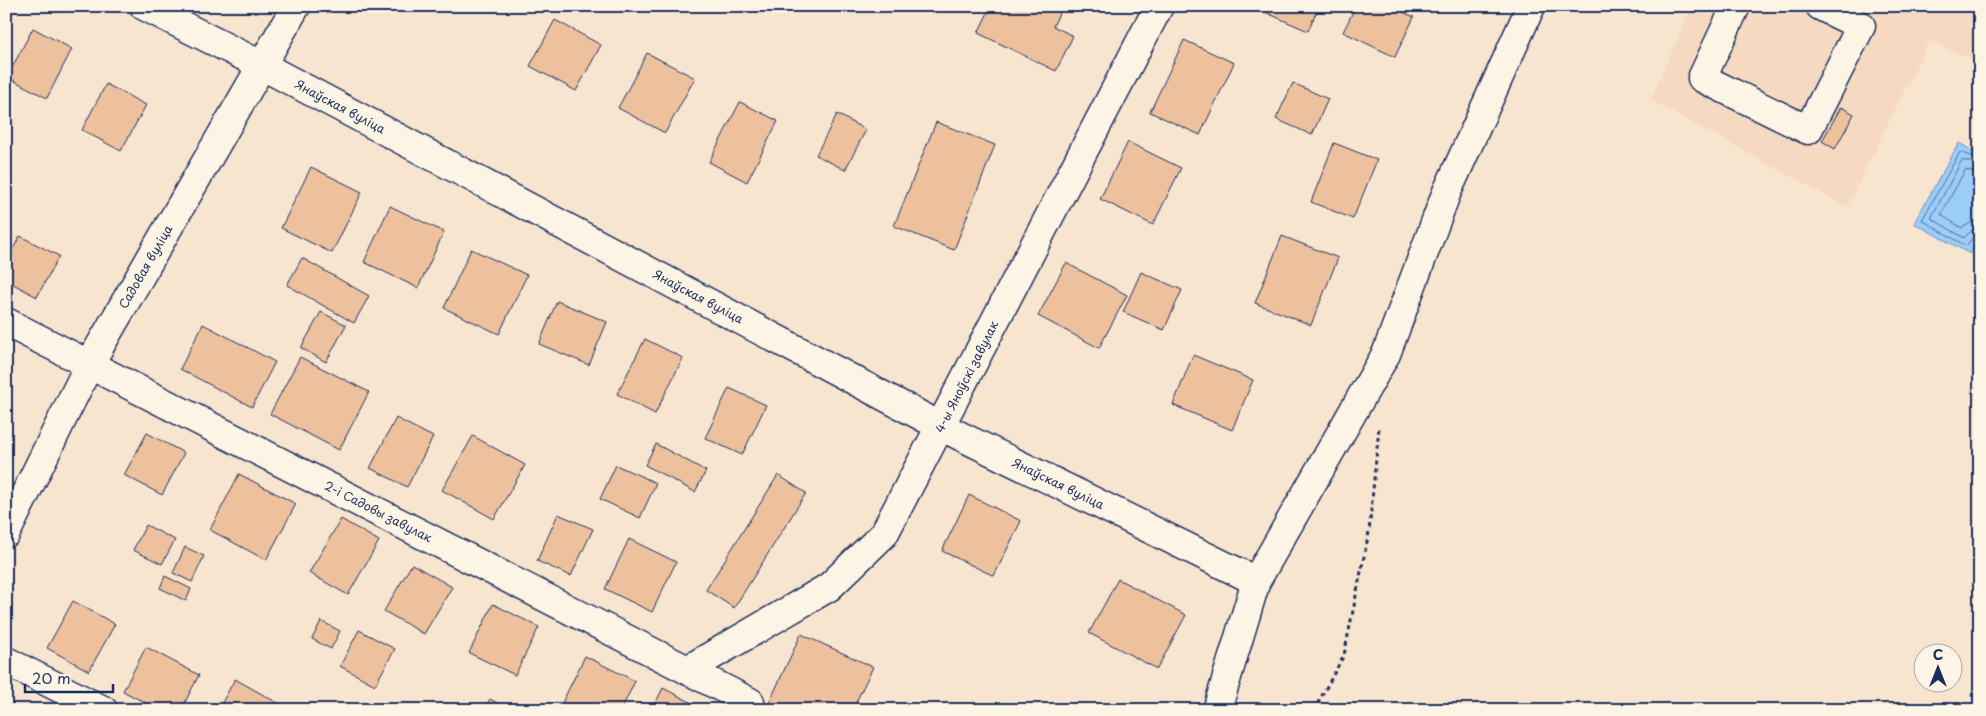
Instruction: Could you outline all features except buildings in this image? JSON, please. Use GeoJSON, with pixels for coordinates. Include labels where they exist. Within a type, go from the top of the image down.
{"type":"FeatureCollection","features":[{"type":"Feature","properties":{"kind":"street","name":"Янаўская вуліца"},"geometry":{"type":"LineString","coordinates":[[144,6],[261,65],[942,427],[1256,581]]}},
{"type":"Feature","properties":{"kind":"street","name":"Садовая вуліца"},"geometry":{"type":"LineString","coordinates":[[6,533],[89,365],[296,6]]}},
{"type":"Feature","properties":{"kind":"street","name":"4-ы Яноўскі завулак"},"geometry":{"type":"LineString","coordinates":[[687,670],[828,586],[884,534],[942,427],[1159,6]]}},
{"type":"Feature","properties":{"kind":"street"},"geometry":{"type":"LineString","coordinates":[[1736,6],[1702,78],[1808,130],[1862,26],[1820,6]]}},
{"type":"Feature","properties":{"kind":"street"},"geometry":{"type":"LineString","coordinates":[[1217,710],[1256,581],[1386,354],[1446,194],[1528,7]]}},
{"type":"Feature","properties":{"kind":"street","name":"2-і Садовы завулак"},"geometry":{"type":"LineString","coordinates":[[6,322],[750,702]]}},
{"type":"Feature","properties":{"kind":"street"},"geometry":{"type":"LineString","coordinates":[[6,661],[103,710]]}},
{"type":"Feature","properties":{"kind":"path"},"geometry":{"type":"LineString","coordinates":[[1314,710],[1344,655],[1368,532],[1379,423]]}},
{"type":"Feature","properties":{"kind":"shaded area"},"geometry":{"type":"Polygon","coordinates":[[[1692,6],[1980,6],[1980,63],[1929,41],[1847,207],[1650,100],[1692,6]]]}},
{"type":"Feature","properties":{"kind":"water"},"geometry":{"type":"Polygon","coordinates":[[[1959,143],[1980,155],[1980,236],[1970,254],[1914,223],[1959,143]]]}}]}
